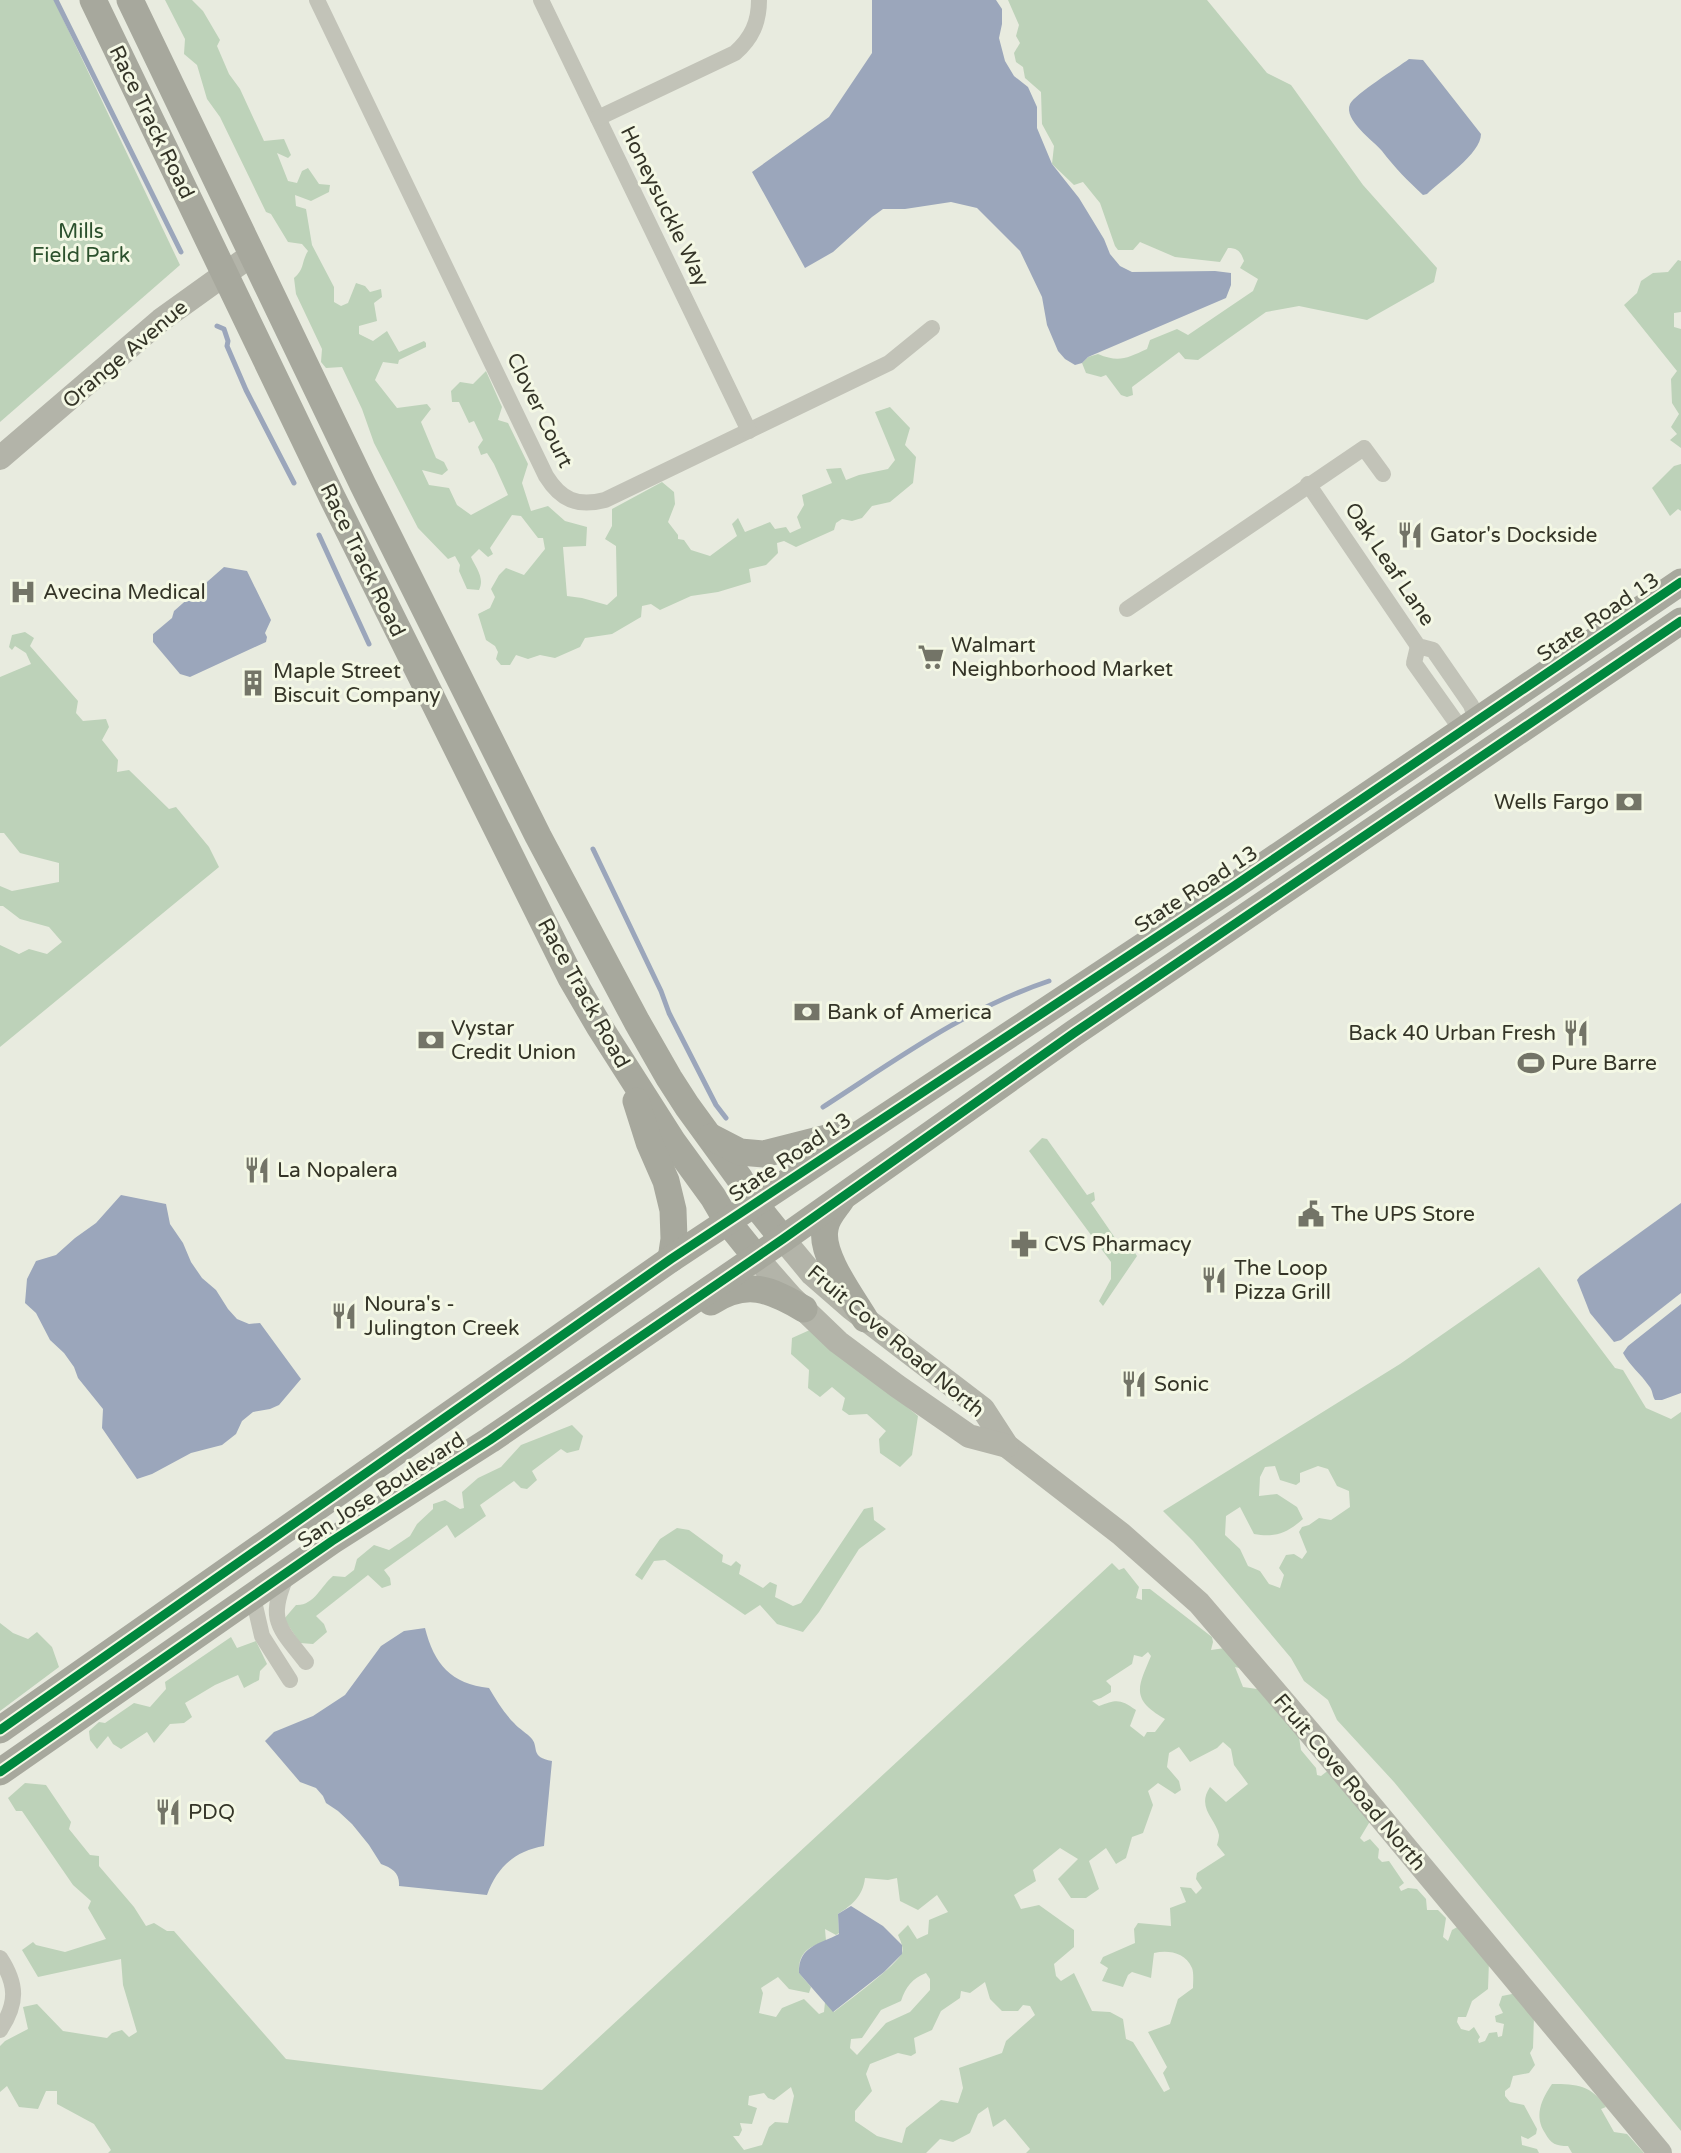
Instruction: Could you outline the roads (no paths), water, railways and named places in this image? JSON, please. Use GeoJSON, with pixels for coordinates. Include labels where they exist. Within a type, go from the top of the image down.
{"type":"FeatureCollection","features":[{"type":"Feature","properties":{"kind":"main road","name":"Race Track Road"},"geometry":{"type":"LineString","coordinates":[[93,0],[327,487],[571,978],[625,1068],[674,1142],[727,1221],[756,1257]]}},
{"type":"Feature","properties":{"kind":"main road","name":"Race Track Road"},"geometry":{"type":"LineString","coordinates":[[130,0],[355,469],[538,836],[637,1022],[687,1106],[741,1179],[754,1203],[783,1239]]}},
{"type":"Feature","properties":{"kind":"main road","name":"State Road 13"},"geometry":{"type":"LineString","coordinates":[[727,1221],[1234,886],[1681,582]]}},
{"type":"Feature","properties":{"kind":"main road"},"geometry":{"type":"LineString","coordinates":[[783,1239],[1074,1033],[1681,621]]}},
{"type":"Feature","properties":{"kind":"main road"},"geometry":{"type":"LineString","coordinates":[[1470,727],[1480,736],[1478,759]]}},
{"type":"Feature","properties":{"kind":"main road"},"geometry":{"type":"LineString","coordinates":[[458,750],[488,736]]}},
{"type":"Feature","properties":{"kind":"main road"},"geometry":{"type":"LineString","coordinates":[[508,851],[538,836]]}},
{"type":"Feature","properties":{"kind":"main road"},"geometry":{"type":"LineString","coordinates":[[1212,940],[1217,915],[1234,886]]}},
{"type":"Feature","properties":{"kind":"main road"},"geometry":{"type":"LineString","coordinates":[[1074,1033],[1088,998],[1091,979]]}},
{"type":"Feature","properties":{"kind":"main road"},"geometry":{"type":"LineString","coordinates":[[625,1068],[649,1142],[666,1181],[673,1210],[674,1239],[671,1260]]}},
{"type":"Feature","properties":{"kind":"main road"},"geometry":{"type":"LineString","coordinates":[[707,1134],[740,1152],[764,1154],[868,1127]]}},
{"type":"Feature","properties":{"kind":"main road"},"geometry":{"type":"LineString","coordinates":[[843,1196],[829,1217],[825,1229],[825,1245],[865,1319]]}},
{"type":"Feature","properties":{"kind":"main road","name":"San Jose Boulevard"},"geometry":{"type":"LineString","coordinates":[[0,1730],[727,1221]]}},
{"type":"Feature","properties":{"kind":"main road","name":"San Jose Boulevard"},"geometry":{"type":"LineString","coordinates":[[0,1772],[288,1574],[332,1541],[490,1440],[783,1239]]}},
{"type":"Feature","properties":{"kind":"main road"},"geometry":{"type":"LineString","coordinates":[[490,1440],[506,1443],[726,1292],[745,1288],[765,1291],[782,1296],[804,1309]]}},
{"type":"Feature","properties":{"kind":"main road"},"geometry":{"type":"LineString","coordinates":[[253,1598],[263,1571],[294,1540],[328,1499]]}},
{"type":"Feature","properties":{"kind":"main road"},"geometry":{"type":"LineString","coordinates":[[141,1674],[178,1632],[207,1609],[230,1579],[232,1569]]}},
{"type":"Feature","properties":{"kind":"street","name":"Clover Court"},"geometry":{"type":"LineString","coordinates":[[317,0],[546,476],[559,493],[581,504],[605,500],[889,363],[932,328]]}},
{"type":"Feature","properties":{"kind":"street","name":"Honeysuckle Way"},"geometry":{"type":"LineString","coordinates":[[541,0],[749,431]]}},
{"type":"Feature","properties":{"kind":"street"},"geometry":{"type":"LineString","coordinates":[[598,118],[735,53],[752,34],[758,17],[759,0]]}},
{"type":"Feature","properties":{"kind":"street","name":"Orange Avenue"},"geometry":{"type":"LineString","coordinates":[[0,458],[161,320],[253,254]]}},
{"type":"Feature","properties":{"kind":"street"},"geometry":{"type":"LineString","coordinates":[[1127,609],[1364,448],[1383,474]]}},
{"type":"Feature","properties":{"kind":"street","name":"Oak Leaf Lane"},"geometry":{"type":"LineString","coordinates":[[1308,484],[1418,646],[1433,650],[1471,705],[1470,727]]}},
{"type":"Feature","properties":{"kind":"street"},"geometry":{"type":"LineString","coordinates":[[1418,646],[1414,663],[1470,727]]}},
{"type":"Feature","properties":{"kind":"street","name":"Fruit Cove Road North"},"geometry":{"type":"LineString","coordinates":[[783,1239],[812,1274],[865,1319],[983,1409],[1007,1446],[1121,1534],[1199,1603],[1660,2153]]}},
{"type":"Feature","properties":{"kind":"street","name":"Fruit Cove Road North"},"geometry":{"type":"LineString","coordinates":[[756,1257],[838,1342],[969,1436],[1007,1446]]}},
{"type":"Feature","properties":{"kind":"street"},"geometry":{"type":"LineString","coordinates":[[288,1574],[277,1599],[275,1610],[279,1625],[306,1662]]}},
{"type":"Feature","properties":{"kind":"street"},"geometry":{"type":"LineString","coordinates":[[253,1598],[262,1636],[290,1680]]}},
{"type":"Feature","properties":{"kind":"street"},"geometry":{"type":"LineString","coordinates":[[0,1958],[12,1980],[14,1997],[12,2008],[0,2030]]}},
{"type":"Feature","properties":{"kind":"water"},"geometry":{"type":"Polygon","coordinates":[[[872,0],[996,0],[1002,9],[999,38],[1005,61],[1014,76],[1028,87],[1037,107],[1037,128],[1052,164],[1079,198],[1104,239],[1110,254],[1120,266],[1132,272],[1215,271],[1231,273],[1231,285],[1226,298],[1088,357],[1082,363],[1075,365],[1058,351],[1047,325],[1042,297],[1020,251],[977,208],[951,202],[905,209],[883,209],[833,252],[805,268],[752,172],[829,117],[872,53],[872,0]]]}},
{"type":"Feature","properties":{"kind":"water"},"geometry":{"type":"Polygon","coordinates":[[[1409,59],[1423,60],[1481,134],[1475,150],[1468,158],[1423,195],[1360,130],[1349,110],[1350,104],[1360,94],[1409,59]]]}},
{"type":"Feature","properties":{"kind":"water"},"geometry":{"type":"Polygon","coordinates":[[[224,567],[247,571],[271,620],[265,633],[266,642],[190,677],[180,674],[153,642],[153,634],[172,618],[174,611],[224,567]]]}},
{"type":"Feature","properties":{"kind":"water"},"geometry":{"type":"Polygon","coordinates":[[[121,1195],[166,1204],[170,1224],[202,1278],[216,1290],[237,1319],[249,1324],[260,1323],[301,1379],[279,1405],[253,1412],[242,1421],[236,1434],[222,1445],[191,1453],[152,1474],[137,1479],[102,1428],[103,1409],[78,1378],[74,1367],[64,1353],[50,1340],[36,1313],[25,1303],[27,1279],[36,1261],[56,1255],[96,1223],[121,1195]]]}},
{"type":"Feature","properties":{"kind":"water"},"geometry":{"type":"Polygon","coordinates":[[[1681,1203],[1681,1293],[1621,1340],[1614,1342],[1590,1313],[1577,1280],[1681,1203]]]}},
{"type":"Feature","properties":{"kind":"water"},"geometry":{"type":"Polygon","coordinates":[[[1681,1304],[1681,1393],[1662,1400],[1655,1400],[1650,1388],[1623,1353],[1628,1346],[1681,1304]]]}},
{"type":"Feature","properties":{"kind":"water"},"geometry":{"type":"Polygon","coordinates":[[[425,1628],[433,1652],[446,1670],[464,1682],[489,1688],[507,1715],[532,1739],[538,1755],[552,1761],[544,1846],[524,1852],[508,1862],[496,1876],[487,1895],[399,1886],[397,1874],[381,1864],[352,1824],[326,1803],[316,1788],[300,1782],[265,1741],[274,1732],[313,1716],[345,1695],[381,1646],[404,1631],[425,1628]]]}},
{"type":"Feature","properties":{"kind":"water"},"geometry":{"type":"Polygon","coordinates":[[[851,1906],[883,1926],[902,1945],[902,1954],[884,1972],[833,2012],[799,1973],[800,1964],[806,1951],[839,1934],[838,1914],[851,1906]]]}},
{"type":"Feature","properties":{"kind":"waterway"},"geometry":{"type":"LineString","coordinates":[[56,0],[181,252]]}},
{"type":"Feature","properties":{"kind":"waterway"},"geometry":{"type":"LineString","coordinates":[[217,326],[224,329],[228,341],[227,346],[246,390],[294,483]]}},
{"type":"Feature","properties":{"kind":"waterway"},"geometry":{"type":"LineString","coordinates":[[319,535],[369,644]]}},
{"type":"Feature","properties":{"kind":"waterway"},"geometry":{"type":"LineString","coordinates":[[593,849],[661,991],[669,1013],[716,1105],[726,1118]]}},
{"type":"Feature","properties":{"kind":"waterway"},"geometry":{"type":"LineString","coordinates":[[823,1107],[904,1054],[960,1021],[1049,981]]}},
{"type":"Feature","properties":{"kind":"place","name":"Gator's Dockside"},"geometry":{"type":"Point","coordinates":[1410,535]}},
{"type":"Feature","properties":{"kind":"place","name":"Avecina Medical"},"geometry":{"type":"Point","coordinates":[23,592]}},
{"type":"Feature","properties":{"kind":"place","name":"Walmart Neighborhood Market"},"geometry":{"type":"Point","coordinates":[931,657]}},
{"type":"Feature","properties":{"kind":"place","name":"Maple Street Biscuit Company"},"geometry":{"type":"Point","coordinates":[253,683]}},
{"type":"Feature","properties":{"kind":"place","name":"Wells Fargo"},"geometry":{"type":"Point","coordinates":[1629,802]}},
{"type":"Feature","properties":{"kind":"place","name":"Bank of America"},"geometry":{"type":"Point","coordinates":[807,1012]}},
{"type":"Feature","properties":{"kind":"place","name":"Back 40 Urban Fresh"},"geometry":{"type":"Point","coordinates":[1576,1033]}},
{"type":"Feature","properties":{"kind":"place","name":"Vystar Credit Union"},"geometry":{"type":"Point","coordinates":[431,1040]}},
{"type":"Feature","properties":{"kind":"place","name":"Pure Barre"},"geometry":{"type":"Point","coordinates":[1531,1063]}},
{"type":"Feature","properties":{"kind":"place","name":"La Nopalera"},"geometry":{"type":"Point","coordinates":[257,1170]}},
{"type":"Feature","properties":{"kind":"place","name":"The UPS Store"},"geometry":{"type":"Point","coordinates":[1311,1214]}},
{"type":"Feature","properties":{"kind":"place","name":"CVS Pharmacy"},"geometry":{"type":"Point","coordinates":[1024,1244]}},
{"type":"Feature","properties":{"kind":"place","name":"The Loop Pizza Grill"},"geometry":{"type":"Point","coordinates":[1214,1280]}},
{"type":"Feature","properties":{"kind":"place","name":"Noura's - Julington Creek"},"geometry":{"type":"Point","coordinates":[344,1316]}},
{"type":"Feature","properties":{"kind":"place","name":"Sonic"},"geometry":{"type":"Point","coordinates":[1134,1384]}},
{"type":"Feature","properties":{"kind":"place","name":"PDQ"},"geometry":{"type":"Point","coordinates":[168,1812]}},
{"type":"Feature","properties":{"kind":"park label","name":"Mills Field Park"},"geometry":{"type":"Point","coordinates":[81,243]}}]}
